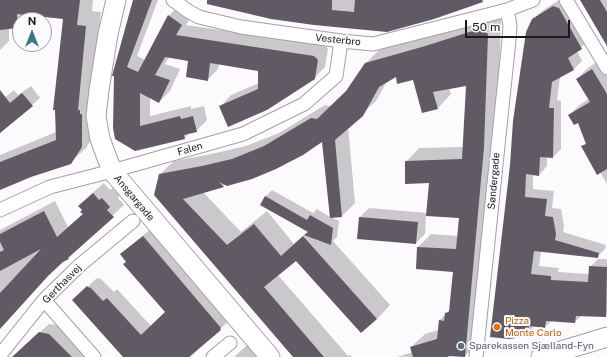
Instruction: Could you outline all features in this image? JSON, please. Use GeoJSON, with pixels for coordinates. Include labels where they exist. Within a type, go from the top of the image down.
{"type":"FeatureCollection","features":[{"type":"Feature","properties":{"kind":"main road","name":"Ansgargade"},"geometry":{"type":"LineString","coordinates":[[116,0],[108,34],[96,116],[100,139],[112,171],[270,357]]}},
{"type":"Feature","properties":{"kind":"main road"},"geometry":{"type":"LineString","coordinates":[[541,357],[607,337]]}},
{"type":"Feature","properties":{"kind":"street","name":"Vesterbro"},"geometry":{"type":"LineString","coordinates":[[173,0],[199,17],[241,27],[373,44],[507,10],[533,0]]}},
{"type":"Feature","properties":{"kind":"street"},"geometry":{"type":"LineString","coordinates":[[566,0],[607,68]]}},
{"type":"Feature","properties":{"kind":"street","name":"Søndergade"},"geometry":{"type":"LineString","coordinates":[[478,355],[509,40],[510,25],[507,10]]}},
{"type":"Feature","properties":{"kind":"street","name":"Falen"},"geometry":{"type":"LineString","coordinates":[[0,210],[50,187],[243,134],[304,104],[336,76],[341,41]]}},
{"type":"Feature","properties":{"kind":"street","name":"Gerthasvej"},"geometry":{"type":"LineString","coordinates":[[0,355],[44,300],[80,265],[133,222]]}},
{"type":"Feature","properties":{"kind":"street"},"geometry":{"type":"LineString","coordinates":[[44,300],[94,357]]}},
{"type":"Feature","properties":{"kind":"street"},"geometry":{"type":"LineString","coordinates":[[213,357],[230,343]]}},
{"type":"Feature","properties":{"kind":"building"},"geometry":{"type":"Polygon","coordinates":[[[0,0],[80,0],[77,25],[86,26],[78,110],[80,110],[80,114],[82,114],[82,147],[71,164],[31,177],[0,190],[0,162],[56,140],[55,110],[53,110],[63,19],[52,18],[52,12],[12,12],[12,29],[0,30],[0,0]]]}},
{"type":"Feature","properties":{"kind":"building"},"geometry":{"type":"Polygon","coordinates":[[[133,0],[152,0],[127,67],[138,72],[168,15],[182,25],[176,35],[314,56],[318,60],[315,79],[267,110],[228,127],[219,106],[258,89],[258,71],[210,63],[208,81],[186,77],[188,61],[165,57],[155,75],[170,80],[159,103],[140,93],[140,126],[180,116],[181,119],[193,116],[197,132],[184,135],[185,139],[135,151],[115,139],[113,128],[114,76],[112,76],[133,0]]]}},
{"type":"Feature","properties":{"kind":"building"},"geometry":{"type":"Polygon","coordinates":[[[207,0],[332,0],[332,10],[354,12],[355,0],[482,0],[483,2],[434,19],[387,32],[271,19],[207,4],[207,0]]]}},
{"type":"Feature","properties":{"kind":"building"},"geometry":{"type":"Polygon","coordinates":[[[580,0],[600,0],[607,12],[607,46],[580,0]]]}},
{"type":"Feature","properties":{"kind":"building"},"geometry":{"type":"Polygon","coordinates":[[[553,6],[559,8],[582,49],[568,58],[574,70],[552,82],[549,108],[554,108],[553,158],[540,157],[539,176],[526,174],[525,197],[547,199],[545,216],[553,217],[556,234],[555,240],[599,253],[598,258],[534,251],[531,274],[551,276],[551,280],[588,282],[589,266],[607,267],[606,317],[576,316],[575,323],[546,321],[545,328],[529,326],[528,334],[523,337],[509,339],[490,337],[510,165],[513,121],[526,32],[532,19],[553,6]]]}},
{"type":"Feature","properties":{"kind":"building"},"geometry":{"type":"Polygon","coordinates":[[[479,29],[488,34],[484,147],[465,357],[413,357],[410,347],[437,339],[439,320],[444,321],[445,313],[449,312],[453,272],[416,269],[417,247],[456,249],[459,218],[426,216],[429,183],[405,184],[405,161],[462,159],[466,86],[433,92],[438,109],[422,113],[413,80],[397,84],[396,77],[379,87],[363,116],[335,140],[342,217],[330,218],[322,142],[303,155],[252,179],[227,186],[219,182],[224,187],[183,199],[227,245],[254,224],[281,256],[303,236],[377,319],[361,333],[296,261],[264,287],[324,357],[293,357],[154,195],[159,174],[232,159],[264,146],[311,118],[317,119],[346,91],[365,63],[479,29]]]}},
{"type":"Feature","properties":{"kind":"building"},"geometry":{"type":"Polygon","coordinates":[[[592,69],[607,94],[607,169],[597,175],[581,146],[586,144],[578,123],[574,125],[568,115],[590,102],[576,79],[592,69]]]}},
{"type":"Feature","properties":{"kind":"building"},"geometry":{"type":"Polygon","coordinates":[[[0,90],[10,103],[22,93],[33,106],[0,133],[0,90]]]}},
{"type":"Feature","properties":{"kind":"building"},"geometry":{"type":"Polygon","coordinates":[[[93,193],[99,200],[102,198],[110,207],[107,210],[114,217],[68,258],[69,259],[63,262],[48,276],[0,329],[0,293],[41,249],[0,271],[0,252],[4,250],[0,242],[0,234],[44,211],[57,237],[83,214],[80,212],[82,210],[78,206],[93,193]]]}},
{"type":"Feature","properties":{"kind":"building"},"geometry":{"type":"Polygon","coordinates":[[[265,196],[307,220],[310,215],[333,228],[331,245],[304,235],[308,232],[260,205],[265,196]]]}},
{"type":"Feature","properties":{"kind":"building"},"geometry":{"type":"Polygon","coordinates":[[[359,217],[418,222],[416,244],[357,239],[359,217]]]}},
{"type":"Feature","properties":{"kind":"building"},"geometry":{"type":"Polygon","coordinates":[[[143,236],[221,328],[221,330],[189,357],[123,357],[72,300],[87,286],[89,288],[90,287],[103,301],[107,298],[141,335],[165,312],[123,264],[126,262],[120,254],[143,236]]]}},
{"type":"Feature","properties":{"kind":"building"},"geometry":{"type":"Polygon","coordinates":[[[39,332],[49,334],[72,357],[12,357],[39,332]]]}},
{"type":"Feature","properties":{"kind":"place","name":"Pizza Monte Carlo"},"geometry":{"type":"Point","coordinates":[497,327]}},
{"type":"Feature","properties":{"kind":"place","name":"Sparekassen Sjælland-Fyn"},"geometry":{"type":"Point","coordinates":[461,346]}}]}
